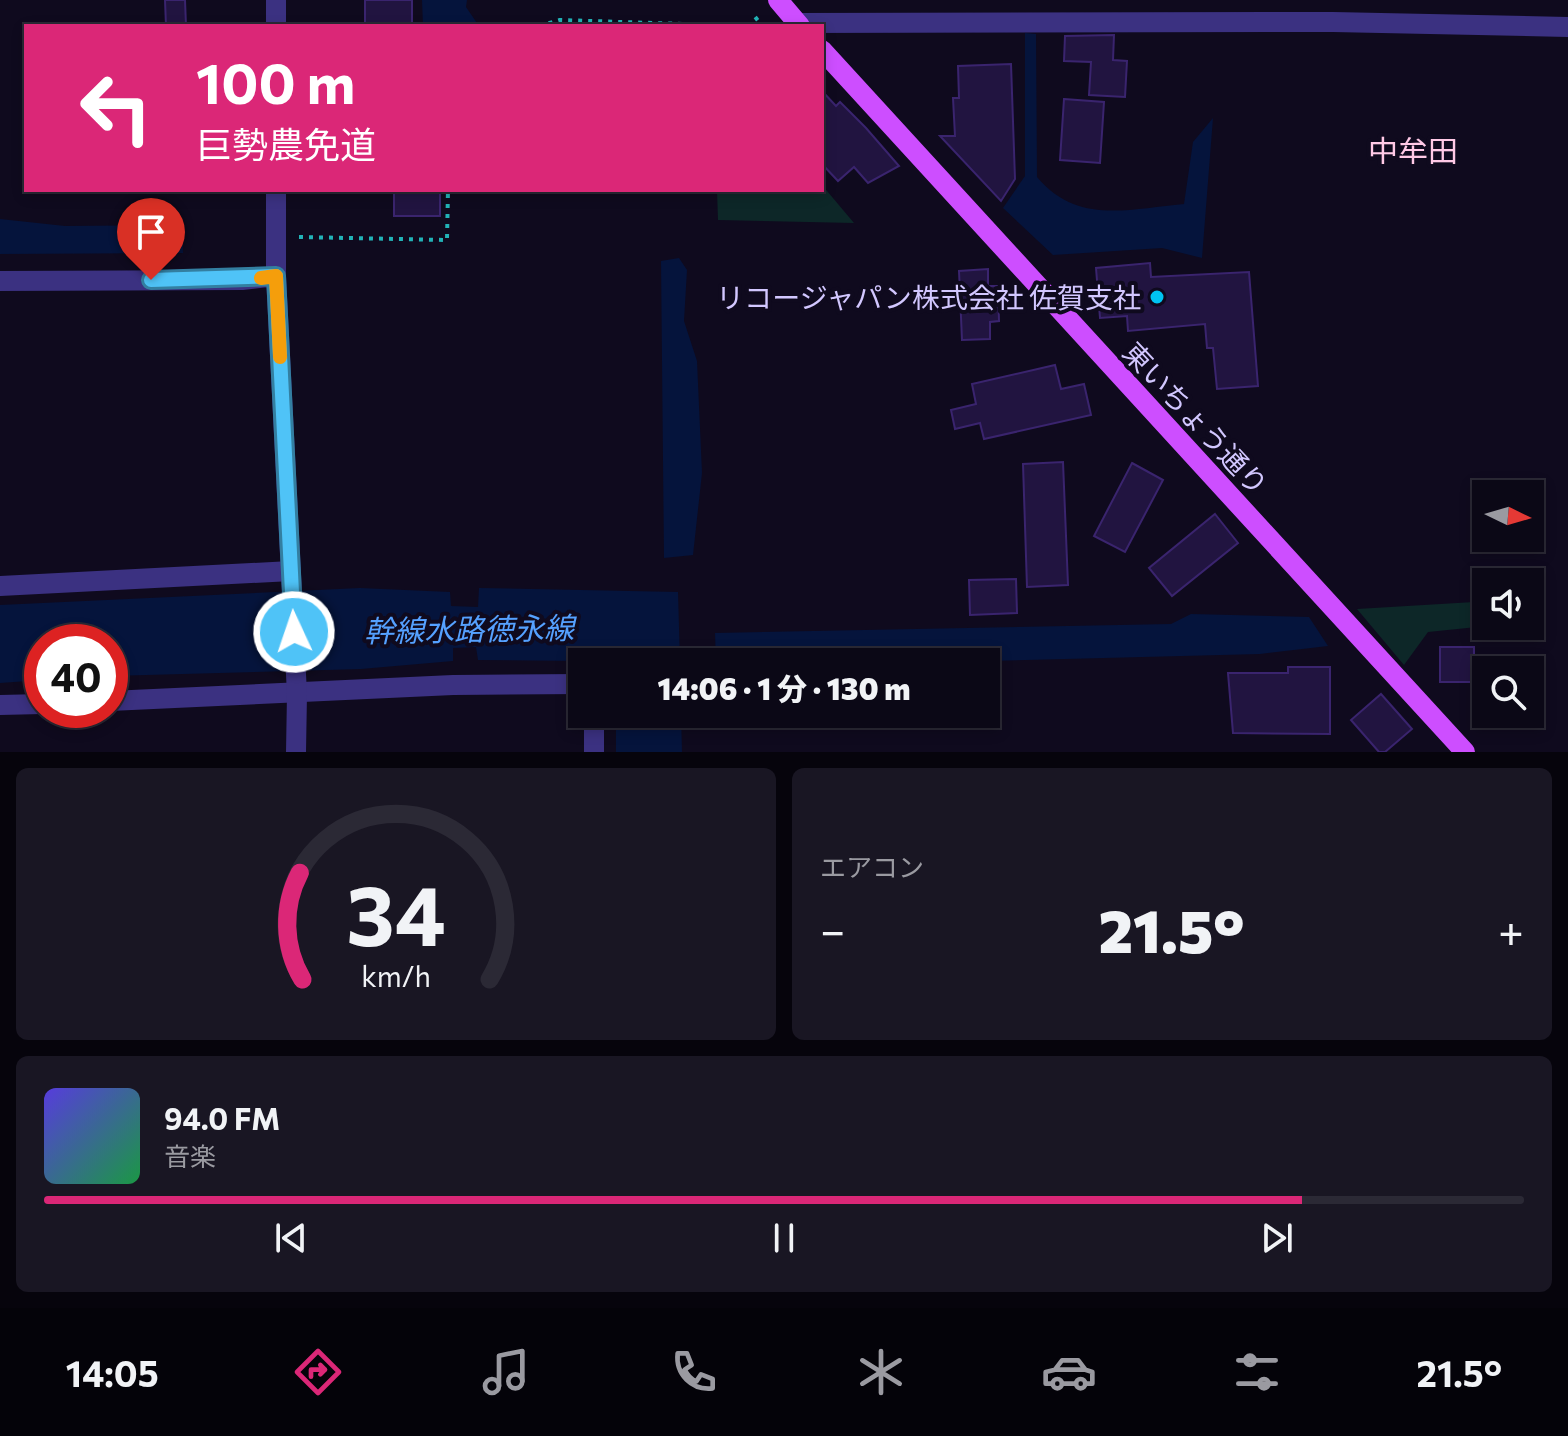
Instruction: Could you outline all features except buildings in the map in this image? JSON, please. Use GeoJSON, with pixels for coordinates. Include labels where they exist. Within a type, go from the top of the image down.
{"type":"FeatureCollection","features":[{"type":"Feature","properties":{"kind":"main road"},"geometry":{"type":"LineString","coordinates":[[778,0],[798,24]]}},
{"type":"Feature","properties":{"kind":"main road","name":"東いちょう通り"},"geometry":{"type":"LineString","coordinates":[[824,52],[1465,752]]}},
{"type":"Feature","properties":{"kind":"street"},"geometry":{"type":"LineString","coordinates":[[276,0],[276,24]]}},
{"type":"Feature","properties":{"kind":"street"},"geometry":{"type":"LineString","coordinates":[[1333,0],[1333,22]]}},
{"type":"Feature","properties":{"kind":"street"},"geometry":{"type":"LineString","coordinates":[[824,25],[1333,22],[1568,27]]}},
{"type":"Feature","properties":{"kind":"street"},"geometry":{"type":"LineString","coordinates":[[276,192],[276,276],[297,694],[296,752]]}},
{"type":"Feature","properties":{"kind":"street"},"geometry":{"type":"LineString","coordinates":[[0,281],[242,280],[276,276]]}},
{"type":"Feature","properties":{"kind":"street"},"geometry":{"type":"LineString","coordinates":[[0,586],[291,571]]}},
{"type":"Feature","properties":{"kind":"street"},"geometry":{"type":"LineString","coordinates":[[128,700],[453,685],[568,684]]}},
{"type":"Feature","properties":{"kind":"street"},"geometry":{"type":"LineString","coordinates":[[0,705],[24,704]]}},
{"type":"Feature","properties":{"kind":"street"},"geometry":{"type":"LineString","coordinates":[[594,728],[594,752]]}},
{"type":"Feature","properties":{"kind":"path"},"geometry":{"type":"LineString","coordinates":[[546,24],[560,20],[684,24]]}},
{"type":"Feature","properties":{"kind":"path"},"geometry":{"type":"LineString","coordinates":[[276,238],[447,240],[448,192]]}},
{"type":"Feature","properties":{"kind":"green space"},"geometry":{"type":"Polygon","coordinates":[[[824,187],[854,223],[718,220],[717,192],[824,192],[824,187]]]}},
{"type":"Feature","properties":{"kind":"green space"},"geometry":{"type":"Polygon","coordinates":[[[1472,602],[1472,628],[1428,632],[1404,665],[1357,609],[1472,602]]]}},
{"type":"Feature","properties":{"kind":"water"},"geometry":{"type":"Polygon","coordinates":[[[422,0],[467,0],[466,7],[478,24],[423,24],[422,0]]]}},
{"type":"Feature","properties":{"kind":"water"},"geometry":{"type":"Polygon","coordinates":[[[1025,33],[1036,34],[1037,177],[1069,202],[1104,210],[1184,204],[1193,142],[1213,118],[1202,258],[1162,248],[1053,255],[1003,208],[1025,176],[1025,33]]]}},
{"type":"Feature","properties":{"kind":"water"},"geometry":{"type":"Polygon","coordinates":[[[0,219],[65,226],[182,225],[183,253],[0,254],[0,219]]]}},
{"type":"Feature","properties":{"kind":"water"},"geometry":{"type":"Polygon","coordinates":[[[679,258],[687,270],[684,321],[697,361],[702,473],[693,555],[664,558],[661,261],[679,258]]]}},
{"type":"Feature","properties":{"kind":"water","name":"幹線水路徳永線"},"geometry":{"type":"Polygon","coordinates":[[[360,588],[450,592],[451,606],[478,607],[479,588],[678,592],[680,648],[568,648],[568,661],[478,660],[476,647],[453,648],[453,661],[361,669],[128,675],[128,624],[24,624],[24,681],[0,683],[0,605],[360,588]]]}},
{"type":"Feature","properties":{"kind":"water"},"geometry":{"type":"Polygon","coordinates":[[[1191,614],[1309,617],[1328,646],[1260,654],[1000,661],[1000,648],[716,648],[715,633],[1171,624],[1191,614]]]}},
{"type":"Feature","properties":{"kind":"water"},"geometry":{"type":"Polygon","coordinates":[[[616,728],[681,728],[682,752],[616,752],[616,728]]]}},
{"type":"Feature","properties":{"kind":"slow traffic"},"geometry":{"type":"LineString","coordinates":[[261,278],[276,276],[280,357]]}},
{"type":"Feature","properties":{"kind":"place","name":"リコージャパン株式会社 佐賀支社"},"geometry":{"type":"Point","coordinates":[1157,297]}},
{"type":"Feature","properties":{"kind":"district","name":"中牟田"},"geometry":{"type":"Point","coordinates":[1413,149]}},
{"type":"Feature","properties":{"kind":"route"},"geometry":{"type":"LineString","coordinates":[[151,280],[242,280],[276,276],[294,632]]}}]}
